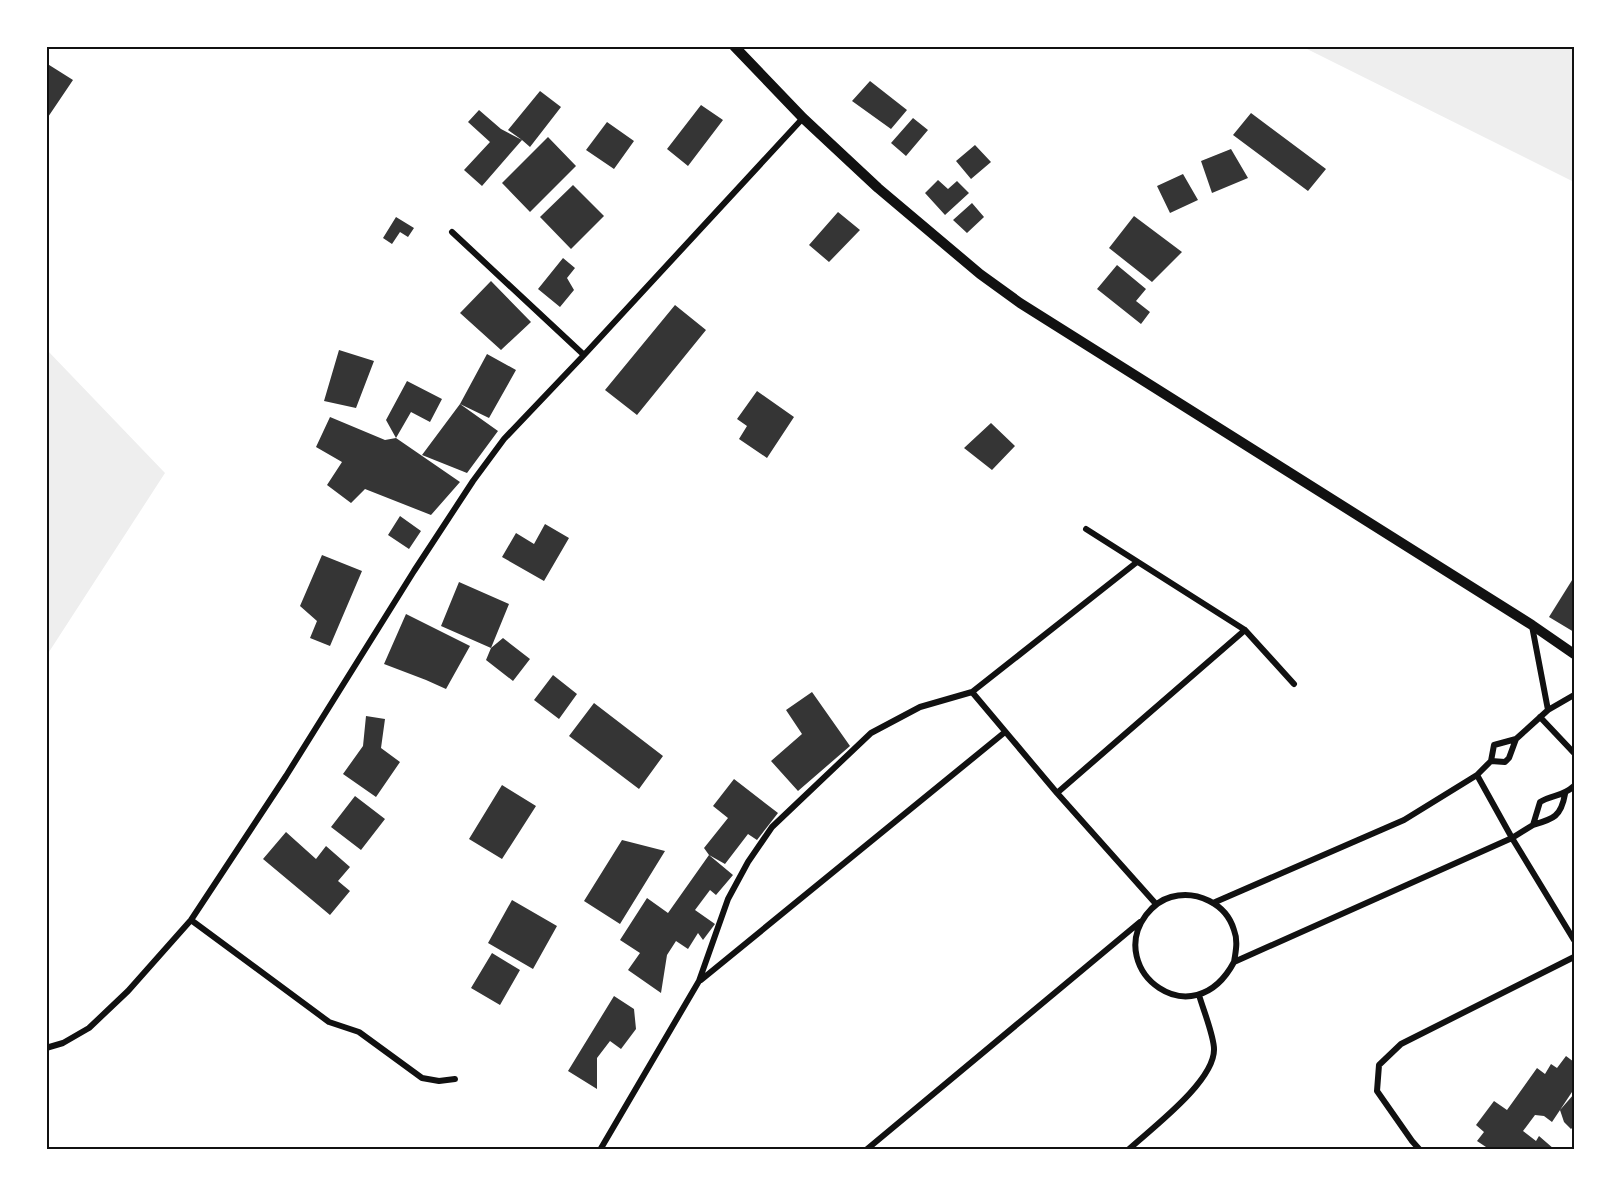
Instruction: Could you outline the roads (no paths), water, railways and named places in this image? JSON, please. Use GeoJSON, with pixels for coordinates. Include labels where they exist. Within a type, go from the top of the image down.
{"type":"FeatureCollection","features":[{"type":"Feature","properties":{"kind":"street"},"geometry":{"type":"LineString","coordinates":[[734,46],[803,118],[878,188],[980,274],[1020,303],[1575,654]]}},
{"type":"Feature","properties":{"kind":"street"},"geometry":{"type":"LineString","coordinates":[[46,1048],[63,1044],[89,1028],[128,991],[191,920],[286,776],[414,571],[473,481],[504,439],[803,118]]}},
{"type":"Feature","properties":{"kind":"street"},"geometry":{"type":"LineString","coordinates":[[452,232],[584,355]]}},
{"type":"Feature","properties":{"kind":"street"},"geometry":{"type":"LineString","coordinates":[[1086,529],[1245,630],[1294,684]]}},
{"type":"Feature","properties":{"kind":"street"},"geometry":{"type":"LineString","coordinates":[[600,1149],[699,981],[728,899],[748,862],[772,827],[871,733],[920,707],[972,692],[1137,562]]}},
{"type":"Feature","properties":{"kind":"street"},"geometry":{"type":"LineString","coordinates":[[1532,625],[1548,710]]}},
{"type":"Feature","properties":{"kind":"street"},"geometry":{"type":"LineString","coordinates":[[1057,793],[1245,630]]}},
{"type":"Feature","properties":{"kind":"street"},"geometry":{"type":"LineString","coordinates":[[972,692],[1057,793],[1156,904]]}},
{"type":"Feature","properties":{"kind":"street"},"geometry":{"type":"LineString","coordinates":[[1213,903],[1404,820],[1478,775],[1491,761],[1494,745],[1516,739],[1548,710],[1575,695]]}},
{"type":"Feature","properties":{"kind":"street"},"geometry":{"type":"LineString","coordinates":[[1540,717],[1575,753]]}},
{"type":"Feature","properties":{"kind":"street"},"geometry":{"type":"LineString","coordinates":[[699,981],[1005,732]]}},
{"type":"Feature","properties":{"kind":"street"},"geometry":{"type":"LineString","coordinates":[[1491,761],[1505,762],[1509,758],[1516,739]]}},
{"type":"Feature","properties":{"kind":"street"},"geometry":{"type":"LineString","coordinates":[[1478,775],[1512,838],[1575,940]]}},
{"type":"Feature","properties":{"kind":"street"},"geometry":{"type":"LineString","coordinates":[[1533,825],[1540,802],[1549,796],[1565,794],[1575,786]]}},
{"type":"Feature","properties":{"kind":"street"},"geometry":{"type":"LineString","coordinates":[[1234,962],[1512,838],[1533,825],[1553,819],[1563,807],[1565,794]]}},
{"type":"Feature","properties":{"kind":"street"},"geometry":{"type":"LineString","coordinates":[[866,1149],[1141,922],[1156,904],[1165,899],[1181,894],[1198,896],[1213,903],[1226,914],[1234,929],[1237,945],[1234,962],[1226,976],[1214,988],[1199,995],[1183,996],[1166,992],[1152,983],[1141,970],[1136,954],[1135,938],[1141,922]]}},
{"type":"Feature","properties":{"kind":"street"},"geometry":{"type":"LineString","coordinates":[[191,920],[329,1022],[359,1032],[422,1078],[439,1081],[455,1079]]}},
{"type":"Feature","properties":{"kind":"street"},"geometry":{"type":"LineString","coordinates":[[1420,1149],[1377,1091],[1379,1065],[1401,1044],[1575,957]]}},
{"type":"Feature","properties":{"kind":"street"},"geometry":{"type":"LineString","coordinates":[[1128,1149],[1202,1082],[1211,1066],[1214,1048],[1199,995]]}}]}
